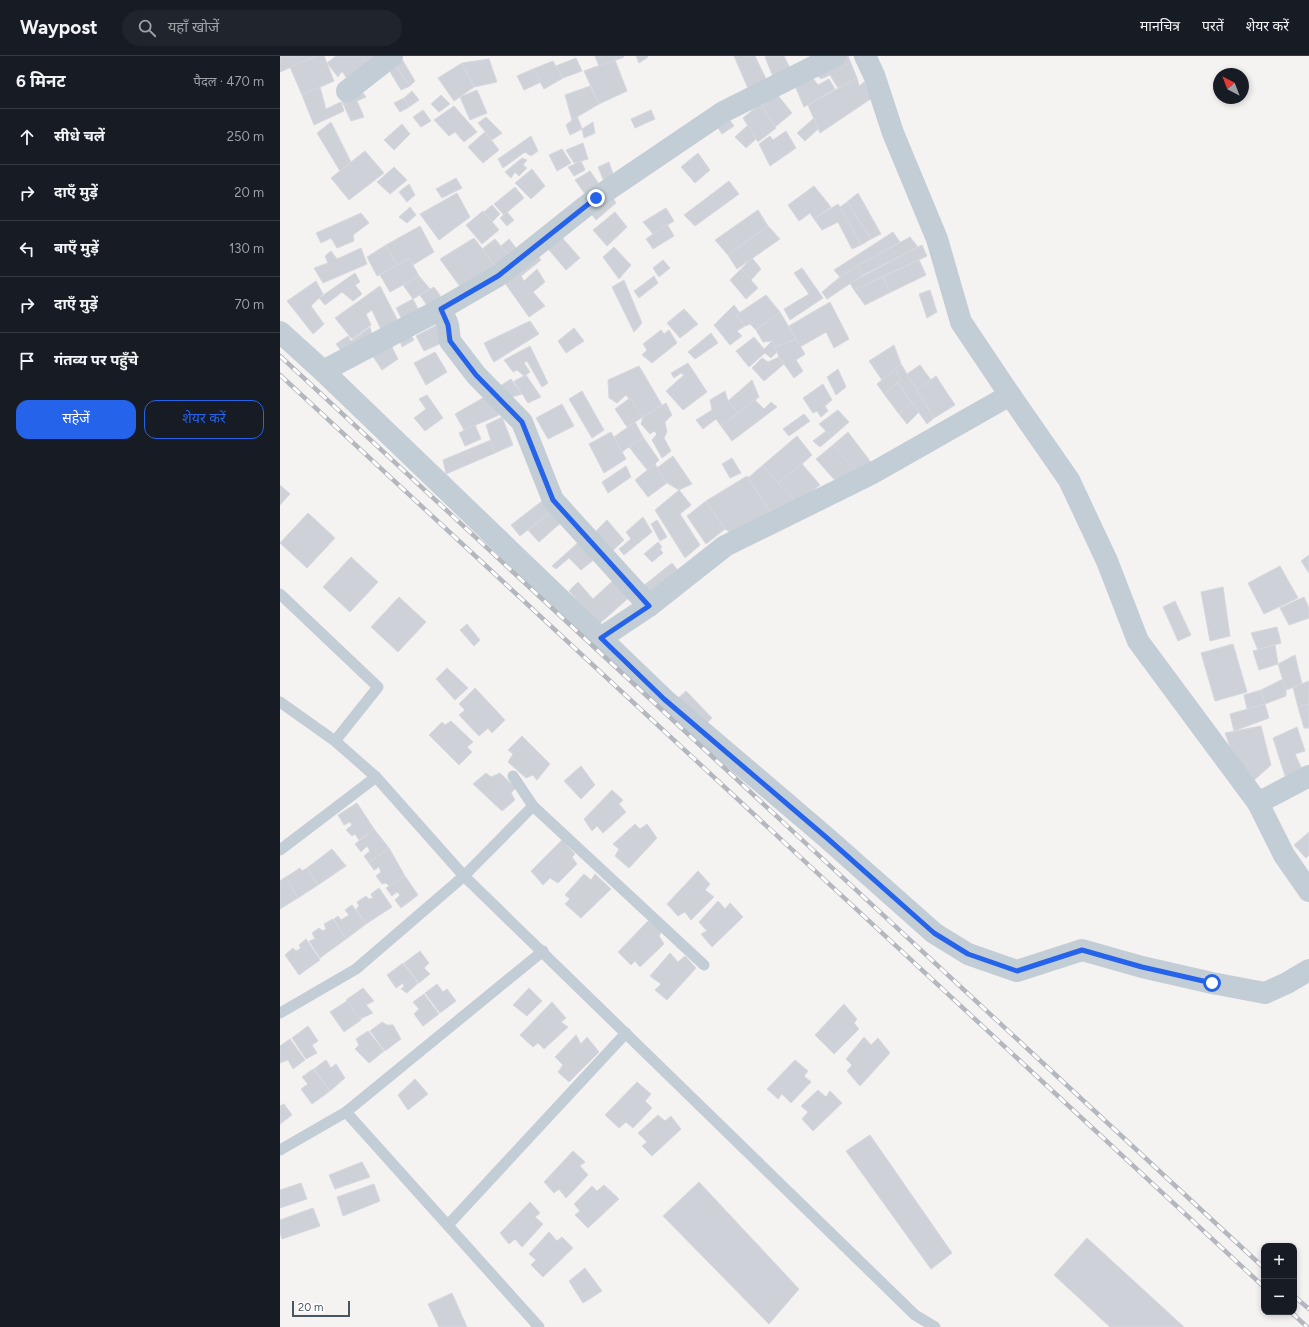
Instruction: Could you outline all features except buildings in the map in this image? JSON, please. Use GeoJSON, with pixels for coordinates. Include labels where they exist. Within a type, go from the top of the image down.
{"type":"FeatureCollection","features":[{"type":"Feature","properties":{"kind":"street"},"geometry":{"type":"LineString","coordinates":[[347,91],[392,56]]}},
{"type":"Feature","properties":{"kind":"street"},"geometry":{"type":"LineString","coordinates":[[323,370],[441,309],[498,276],[596,198],[722,112],[835,56]]}},
{"type":"Feature","properties":{"kind":"street"},"geometry":{"type":"LineString","coordinates":[[865,56],[874,75],[893,134],[936,239],[961,322],[1069,480],[1108,560],[1138,641],[1258,803],[1284,856],[1309,891]]}},
{"type":"Feature","properties":{"kind":"street"},"geometry":{"type":"LineString","coordinates":[[441,309],[448,325],[450,341],[476,375],[522,422],[553,500],[649,606]]}},
{"type":"Feature","properties":{"kind":"street"},"geometry":{"type":"LineString","coordinates":[[280,332],[323,370],[664,699],[827,838],[934,933],[968,954],[1017,971],[1082,950],[1142,967],[1264,993],[1287,983],[1309,970]]}},
{"type":"Feature","properties":{"kind":"street"},"geometry":{"type":"LineString","coordinates":[[601,638],[649,606],[725,546],[871,474],[1010,395]]}},
{"type":"Feature","properties":{"kind":"street"},"geometry":{"type":"LineString","coordinates":[[1258,803],[1309,776]]}},
{"type":"Feature","properties":{"kind":"lane"},"geometry":{"type":"LineString","coordinates":[[280,594],[378,687],[335,741]]}},
{"type":"Feature","properties":{"kind":"lane"},"geometry":{"type":"LineString","coordinates":[[281,704],[335,741],[376,777],[464,876],[543,951],[915,1315],[935,1327]]}},
{"type":"Feature","properties":{"kind":"lane"},"geometry":{"type":"LineString","coordinates":[[513,776],[533,806],[704,965]]}},
{"type":"Feature","properties":{"kind":"lane"},"geometry":{"type":"LineString","coordinates":[[280,850],[376,777]]}},
{"type":"Feature","properties":{"kind":"lane"},"geometry":{"type":"LineString","coordinates":[[280,1013],[356,969],[464,876],[533,806]]}},
{"type":"Feature","properties":{"kind":"lane"},"geometry":{"type":"LineString","coordinates":[[280,1150],[346,1112],[543,951]]}},
{"type":"Feature","properties":{"kind":"lane"},"geometry":{"type":"LineString","coordinates":[[448,1225],[626,1033]]}},
{"type":"Feature","properties":{"kind":"lane"},"geometry":{"type":"LineString","coordinates":[[346,1112],[539,1327]]}},
{"type":"Feature","properties":{"kind":"railway"},"geometry":{"type":"LineString","coordinates":[[280,356],[1261,1265]]}},
{"type":"Feature","properties":{"kind":"railway"},"geometry":{"type":"LineString","coordinates":[[280,375],[1261,1284]]}},
{"type":"Feature","properties":{"kind":"railway"},"geometry":{"type":"LineString","coordinates":[[1297,1299],[1309,1309]]}},
{"type":"Feature","properties":{"kind":"railway"},"geometry":{"type":"LineString","coordinates":[[1294,1315],[1307,1327]]}},
{"type":"Feature","properties":{"kind":"route"},"geometry":{"type":"LineString","coordinates":[[596,198],[498,276],[441,309],[448,325],[450,341],[476,375],[522,422],[553,500],[649,606],[601,638],[664,699],[827,838],[934,933],[968,954],[1017,971],[1082,950],[1142,967],[1212,983]]}}]}
